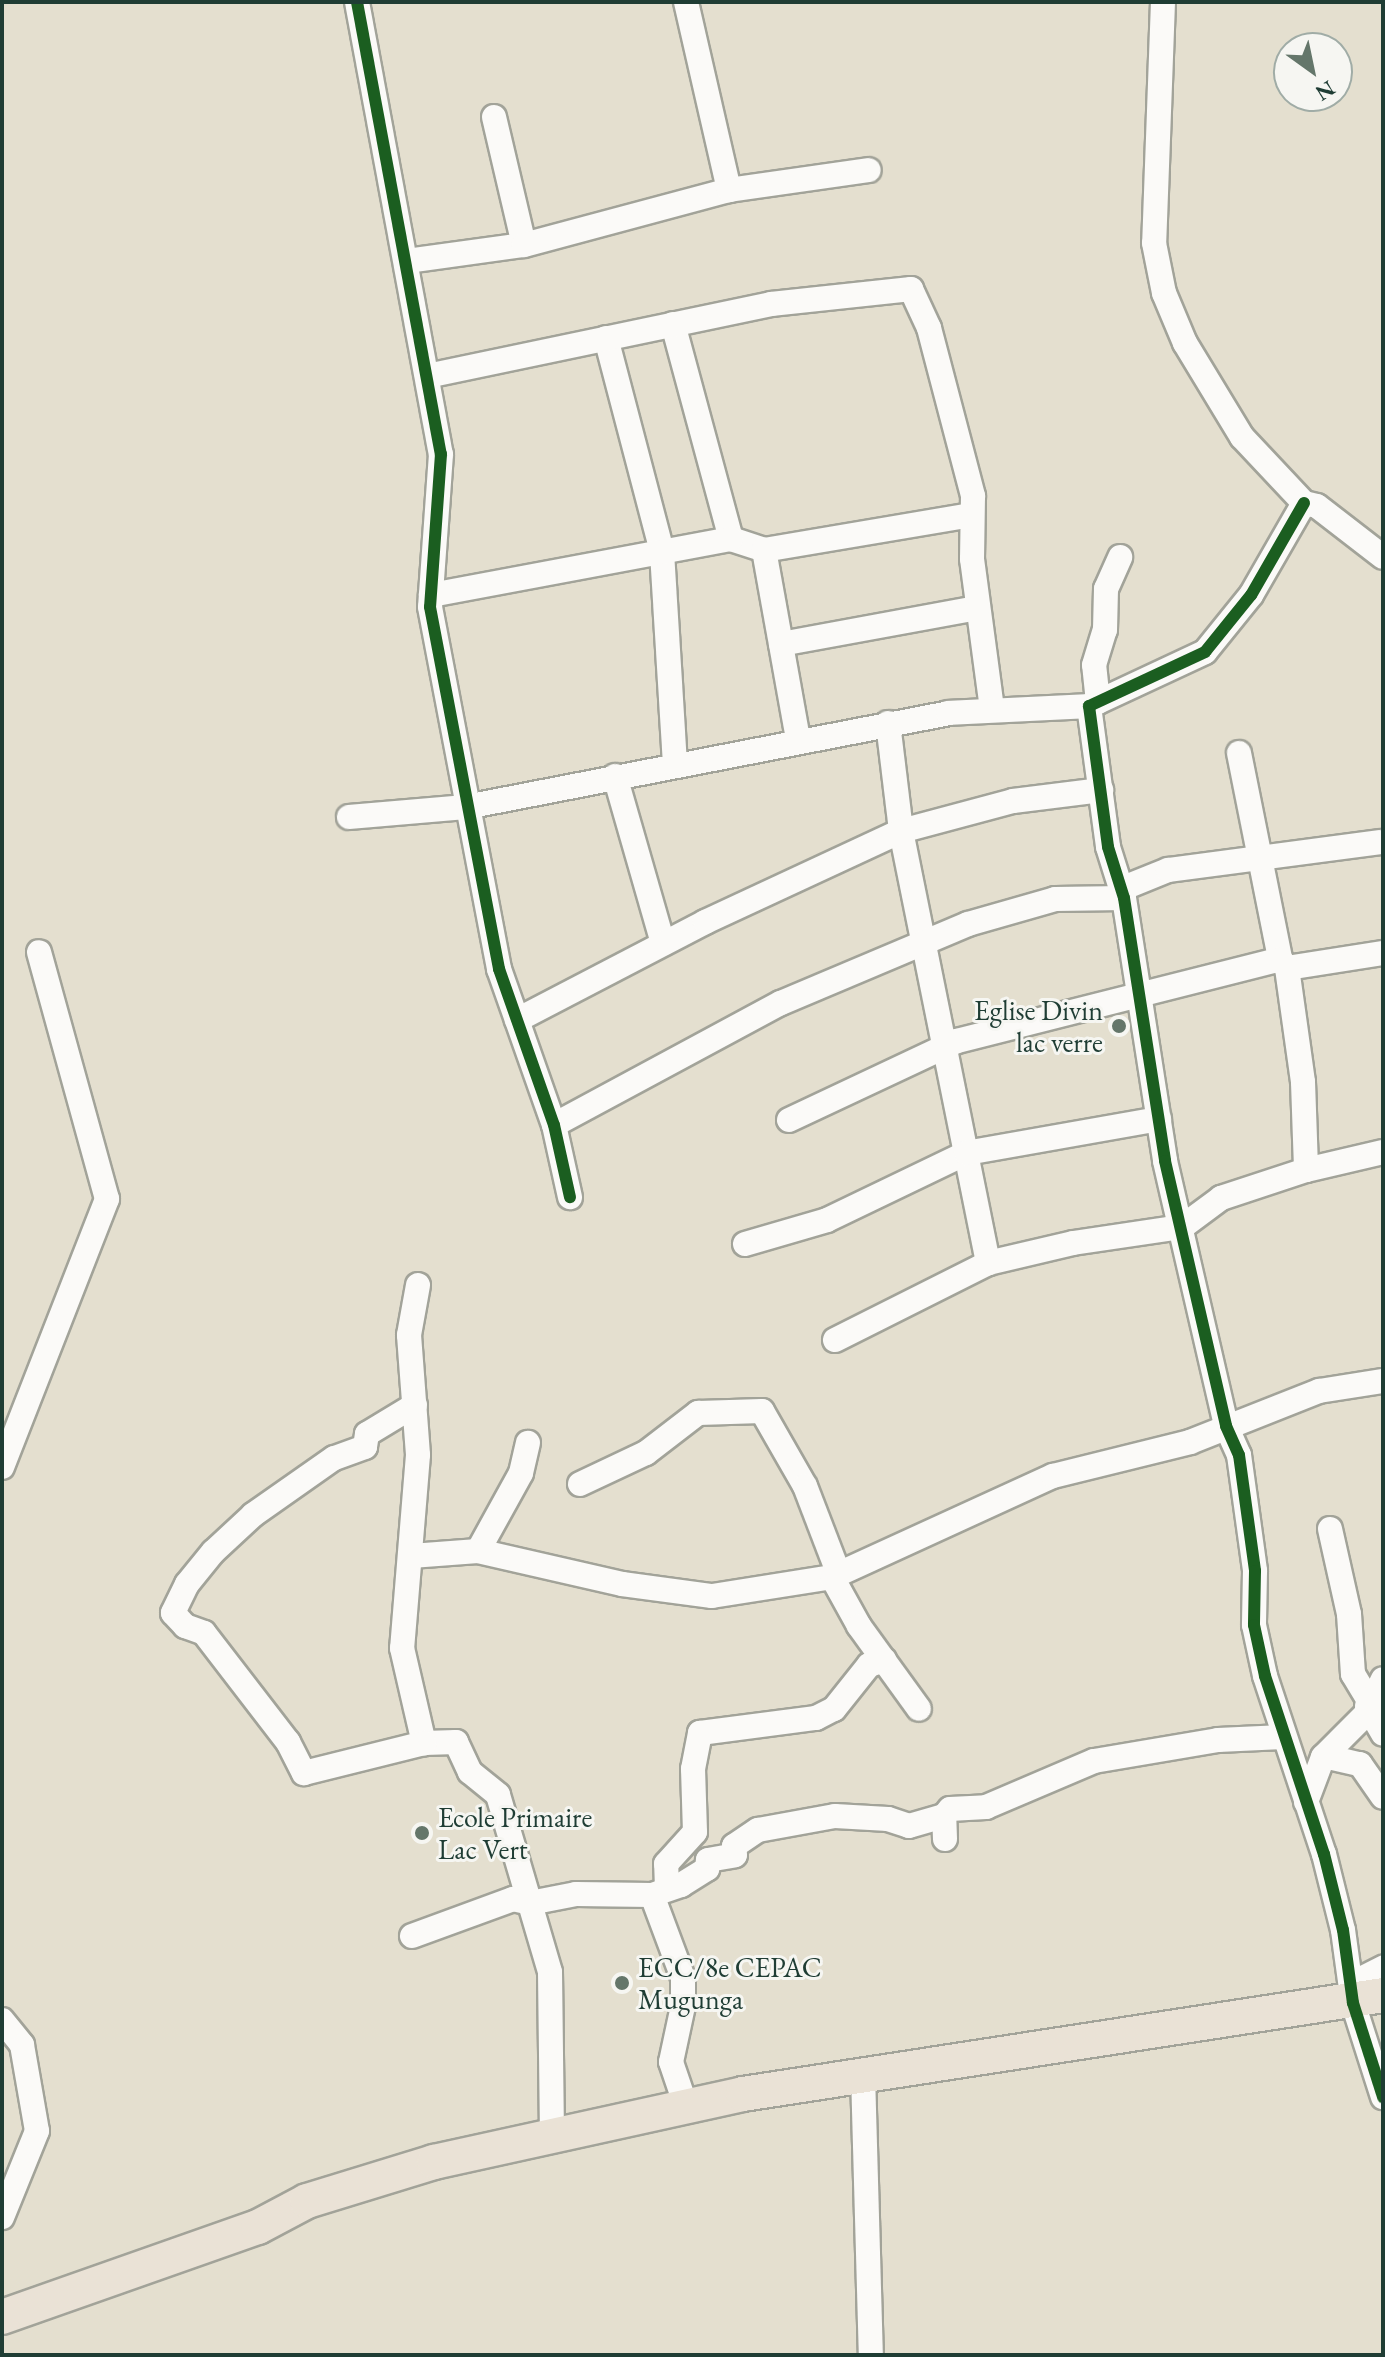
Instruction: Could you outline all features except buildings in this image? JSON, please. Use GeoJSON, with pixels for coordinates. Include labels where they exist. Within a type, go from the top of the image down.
{"type":"FeatureCollection","features":[{"type":"Feature","properties":{"kind":"highway"},"geometry":{"type":"LineString","coordinates":[[2,2316],[258,2227],[307,2201],[434,2162],[661,2116],[686,2106],[863,2074],[1362,1994]]}},
{"type":"Feature","properties":{"kind":"street"},"geometry":{"type":"LineString","coordinates":[[357,2],[441,454],[431,595],[466,807],[499,969],[554,1125],[570,1197]]}},
{"type":"Feature","properties":{"kind":"street"},"geometry":{"type":"LineString","coordinates":[[686,2],[729,190]]}},
{"type":"Feature","properties":{"kind":"street"},"geometry":{"type":"LineString","coordinates":[[1163,2],[1156,269],[1185,343],[1216,399],[1242,437],[1304,503],[1317,506],[1383,557]]}},
{"type":"Feature","properties":{"kind":"street"},"geometry":{"type":"LineString","coordinates":[[494,117],[524,245]]}},
{"type":"Feature","properties":{"kind":"street"},"geometry":{"type":"LineString","coordinates":[[407,261],[524,245],[729,190],[869,170]]}},
{"type":"Feature","properties":{"kind":"street"},"geometry":{"type":"LineString","coordinates":[[427,376],[771,304],[911,289],[929,328],[973,496],[978,608],[992,708]]}},
{"type":"Feature","properties":{"kind":"street"},"geometry":{"type":"LineString","coordinates":[[673,324],[731,539]]}},
{"type":"Feature","properties":{"kind":"street"},"geometry":{"type":"LineString","coordinates":[[606,338],[662,552],[675,764]]}},
{"type":"Feature","properties":{"kind":"street"},"geometry":{"type":"LineString","coordinates":[[349,817],[466,807],[888,723],[992,708],[1093,704],[1205,652],[1251,595],[1304,503]]}},
{"type":"Feature","properties":{"kind":"street"},"geometry":{"type":"LineString","coordinates":[[431,595],[731,539],[764,550],[972,515]]}},
{"type":"Feature","properties":{"kind":"street"},"geometry":{"type":"LineString","coordinates":[[764,550],[798,739]]}},
{"type":"Feature","properties":{"kind":"street"},"geometry":{"type":"LineString","coordinates":[[1120,557],[1106,589],[1105,630],[1094,665],[1093,704],[1108,847],[1123,894],[1159,1119],[1182,1227],[1226,1426],[1239,1455],[1255,1571],[1254,1625],[1283,1737],[1324,1854],[1362,1994],[1383,2097]]}},
{"type":"Feature","properties":{"kind":"street"},"geometry":{"type":"LineString","coordinates":[[781,644],[978,608]]}},
{"type":"Feature","properties":{"kind":"street"},"geometry":{"type":"LineString","coordinates":[[888,723],[901,831],[926,942],[988,1263]]}},
{"type":"Feature","properties":{"kind":"street"},"geometry":{"type":"LineString","coordinates":[[1239,753],[1283,964],[1303,1082],[1306,1170]]}},
{"type":"Feature","properties":{"kind":"street"},"geometry":{"type":"LineString","coordinates":[[615,776],[663,943]]}},
{"type":"Feature","properties":{"kind":"street"},"geometry":{"type":"LineString","coordinates":[[517,1020],[663,943],[901,831],[1013,801],[1101,790]]}},
{"type":"Feature","properties":{"kind":"street"},"geometry":{"type":"LineString","coordinates":[[554,1125],[781,1003],[926,942],[1055,899],[1123,894],[1168,870],[1380,842]]}},
{"type":"Feature","properties":{"kind":"street"},"geometry":{"type":"LineString","coordinates":[[2,1467],[107,1199],[39,952]]}},
{"type":"Feature","properties":{"kind":"street"},"geometry":{"type":"LineString","coordinates":[[789,1120],[945,1046],[1137,991],[1283,964],[1383,953]]}},
{"type":"Feature","properties":{"kind":"street"},"geometry":{"type":"LineString","coordinates":[[745,1244],[827,1220],[966,1153],[1159,1119]]}},
{"type":"Feature","properties":{"kind":"street"},"geometry":{"type":"LineString","coordinates":[[835,1340],[988,1263],[1182,1227],[1221,1198],[1306,1170],[1383,1152]]}},
{"type":"Feature","properties":{"kind":"street"},"geometry":{"type":"LineString","coordinates":[[418,1285],[409,1335],[418,1455],[402,1648],[424,1743]]}},
{"type":"Feature","properties":{"kind":"street"},"geometry":{"type":"LineString","coordinates":[[411,1556],[478,1551],[568,1573],[712,1596],[835,1574],[1053,1476],[1190,1442],[1319,1391],[1383,1381]]}},
{"type":"Feature","properties":{"kind":"street"},"geometry":{"type":"LineString","coordinates":[[415,1405],[367,1434],[365,1447],[334,1458],[253,1515],[213,1552],[187,1584],[173,1613],[174,1620],[204,1633],[288,1742],[304,1773],[424,1743],[456,1742],[470,1772],[498,1795],[550,1972],[552,2136]]}},
{"type":"Feature","properties":{"kind":"street"},"geometry":{"type":"LineString","coordinates":[[580,1484],[646,1453],[698,1413],[762,1411],[811,1498],[835,1574],[884,1660],[919,1709]]}},
{"type":"Feature","properties":{"kind":"street"},"geometry":{"type":"LineString","coordinates":[[478,1551],[521,1473],[528,1443]]}},
{"type":"Feature","properties":{"kind":"street"},"geometry":{"type":"LineString","coordinates":[[1330,1529],[1349,1614],[1353,1674],[1383,1734]]}},
{"type":"Feature","properties":{"kind":"street"},"geometry":{"type":"LineString","coordinates":[[686,2106],[671,2062],[683,2006],[683,1978],[659,1892],[666,1864],[695,1832],[693,1769],[700,1733],[816,1718],[834,1709],[869,1665],[884,1660]]}},
{"type":"Feature","properties":{"kind":"street"},"geometry":{"type":"LineString","coordinates":[[1306,1802],[1324,1756],[1365,1715],[1383,1679]]}},
{"type":"Feature","properties":{"kind":"street"},"geometry":{"type":"LineString","coordinates":[[412,1936],[513,1899],[530,1903],[576,1894],[659,1892],[707,1869],[708,1860],[735,1855],[734,1846],[758,1830],[835,1816],[888,1819],[909,1826],[944,1828],[950,1809],[986,1807],[1119,1755],[1283,1737]]}},
{"type":"Feature","properties":{"kind":"street"},"geometry":{"type":"LineString","coordinates":[[1324,1756],[1360,1764],[1383,1797]]}},
{"type":"Feature","properties":{"kind":"street"},"geometry":{"type":"LineString","coordinates":[[1362,1994],[1383,1968]]}},
{"type":"Feature","properties":{"kind":"street"},"geometry":{"type":"LineString","coordinates":[[2,2020],[22,2045],[37,2131],[2,2217]]}},
{"type":"Feature","properties":{"kind":"street"},"geometry":{"type":"LineString","coordinates":[[863,2074],[871,2355]]}},
{"type":"Feature","properties":{"kind":"cycle path"},"geometry":{"type":"LineString","coordinates":[[357,2],[441,454],[430,607],[499,969],[554,1125],[570,1197]]}},
{"type":"Feature","properties":{"kind":"cycle path"},"geometry":{"type":"LineString","coordinates":[[1304,503],[1251,595],[1205,652],[1089,706],[1108,847],[1124,898],[1165,1161],[1226,1426],[1239,1455],[1255,1571],[1254,1625],[1265,1676],[1324,1854],[1343,1930],[1353,2003],[1383,2097]]}},
{"type":"Feature","properties":{"kind":"place","name":"Eglise Divin lac verre"},"geometry":{"type":"Point","coordinates":[1119,1026]}},
{"type":"Feature","properties":{"kind":"place","name":"Ecole Primaire Lac Vert"},"geometry":{"type":"Point","coordinates":[422,1833]}},
{"type":"Feature","properties":{"kind":"place","name":"ECC/8e CEPAC Mugunga"},"geometry":{"type":"Point","coordinates":[622,1983]}}]}
